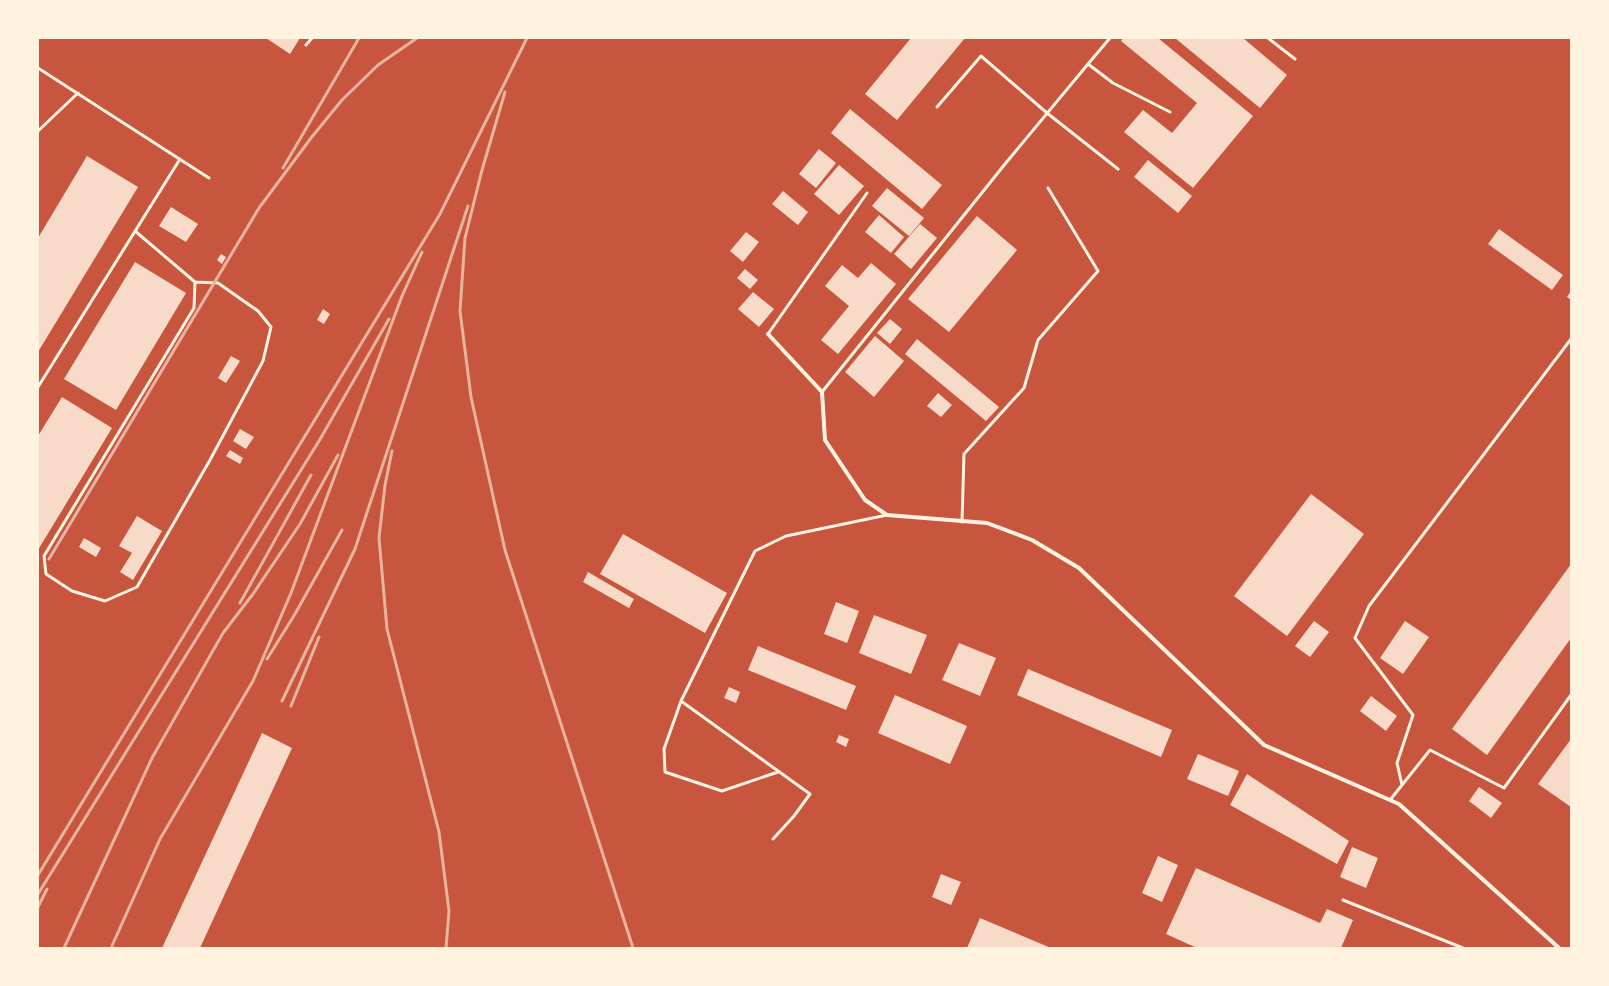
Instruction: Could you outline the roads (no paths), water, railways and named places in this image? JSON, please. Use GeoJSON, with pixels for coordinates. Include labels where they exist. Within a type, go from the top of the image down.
{"type":"FeatureCollection","features":[{"type":"Feature","properties":{"kind":"street"},"geometry":{"type":"LineString","coordinates":[[768,334],[822,392],[825,440],[865,500],[887,515],[987,523],[1032,540],[1079,568],[1264,745],[1400,804],[1558,948]]}},
{"type":"Feature","properties":{"kind":"lane"},"geometry":{"type":"LineString","coordinates":[[306,45],[312,38]]}},
{"type":"Feature","properties":{"kind":"lane"},"geometry":{"type":"LineString","coordinates":[[822,392],[1047,113],[1110,38]]}},
{"type":"Feature","properties":{"kind":"lane"},"geometry":{"type":"LineString","coordinates":[[1268,38],[1295,59]]}},
{"type":"Feature","properties":{"kind":"lane"},"geometry":{"type":"LineString","coordinates":[[937,107],[981,56],[1047,113],[1118,169]]}},
{"type":"Feature","properties":{"kind":"lane"},"geometry":{"type":"LineString","coordinates":[[1088,64],[1113,83],[1170,112]]}},
{"type":"Feature","properties":{"kind":"lane"},"geometry":{"type":"LineString","coordinates":[[38,68],[209,178]]}},
{"type":"Feature","properties":{"kind":"lane"},"geometry":{"type":"LineString","coordinates":[[38,131],[78,93]]}},
{"type":"Feature","properties":{"kind":"lane"},"geometry":{"type":"LineString","coordinates":[[38,387],[180,159]]}},
{"type":"Feature","properties":{"kind":"lane"},"geometry":{"type":"LineString","coordinates":[[962,522],[964,454],[1024,388],[1038,340],[1098,271],[1048,188]]}},
{"type":"Feature","properties":{"kind":"lane"},"geometry":{"type":"LineString","coordinates":[[768,334],[867,193]]}},
{"type":"Feature","properties":{"kind":"lane"},"geometry":{"type":"LineString","coordinates":[[135,231],[195,282],[218,283],[258,311],[271,327],[263,361],[210,460],[137,587],[105,601],[72,591],[46,574],[44,556],[194,308],[195,282]]}},
{"type":"Feature","properties":{"kind":"lane"},"geometry":{"type":"LineString","coordinates":[[1402,784],[1397,763],[1414,715],[1354,638],[1369,606],[1571,339]]}},
{"type":"Feature","properties":{"kind":"lane"},"geometry":{"type":"LineString","coordinates":[[778,772],[722,792],[666,772],[664,749],[681,701],[755,551],[786,536],[887,515]]}},
{"type":"Feature","properties":{"kind":"lane"},"geometry":{"type":"LineString","coordinates":[[1390,800],[1430,750],[1504,788],[1571,695]]}},
{"type":"Feature","properties":{"kind":"lane"},"geometry":{"type":"LineString","coordinates":[[681,701],[810,794],[794,816],[773,839]]}},
{"type":"Feature","properties":{"kind":"lane"},"geometry":{"type":"LineString","coordinates":[[1343,900],[1463,948]]}},
{"type":"Feature","properties":{"kind":"railway"},"geometry":{"type":"LineString","coordinates":[[283,168],[359,38]]}},
{"type":"Feature","properties":{"kind":"railway"},"geometry":{"type":"LineString","coordinates":[[49,559],[259,208],[311,138],[342,100],[378,65],[417,38]]}},
{"type":"Feature","properties":{"kind":"railway"},"geometry":{"type":"LineString","coordinates":[[38,875],[440,214],[527,38]]}},
{"type":"Feature","properties":{"kind":"railway"},"geometry":{"type":"LineString","coordinates":[[505,92],[482,170],[465,238],[460,311],[471,397],[505,550],[633,948]]}},
{"type":"Feature","properties":{"kind":"railway"},"geometry":{"type":"LineString","coordinates":[[282,701],[355,549],[468,206]]}},
{"type":"Feature","properties":{"kind":"railway"},"geometry":{"type":"LineString","coordinates":[[111,948],[160,839],[253,681],[291,593],[402,296],[422,252]]}},
{"type":"Feature","properties":{"kind":"railway"},"geometry":{"type":"LineString","coordinates":[[38,894],[319,441],[389,319]]}},
{"type":"Feature","properties":{"kind":"railway"},"geometry":{"type":"LineString","coordinates":[[392,451],[385,485],[379,538],[387,629],[439,832],[449,911],[446,948]]}},
{"type":"Feature","properties":{"kind":"railway"},"geometry":{"type":"LineString","coordinates":[[64,948],[152,758],[223,633],[253,594],[300,524],[338,455]]}},
{"type":"Feature","properties":{"kind":"railway"},"geometry":{"type":"LineString","coordinates":[[240,603],[311,475]]}},
{"type":"Feature","properties":{"kind":"railway"},"geometry":{"type":"LineString","coordinates":[[267,659],[295,614],[342,530]]}},
{"type":"Feature","properties":{"kind":"railway"},"geometry":{"type":"LineString","coordinates":[[291,706],[319,637]]}},
{"type":"Feature","properties":{"kind":"railway"},"geometry":{"type":"LineString","coordinates":[[38,907],[47,889]]}}]}
